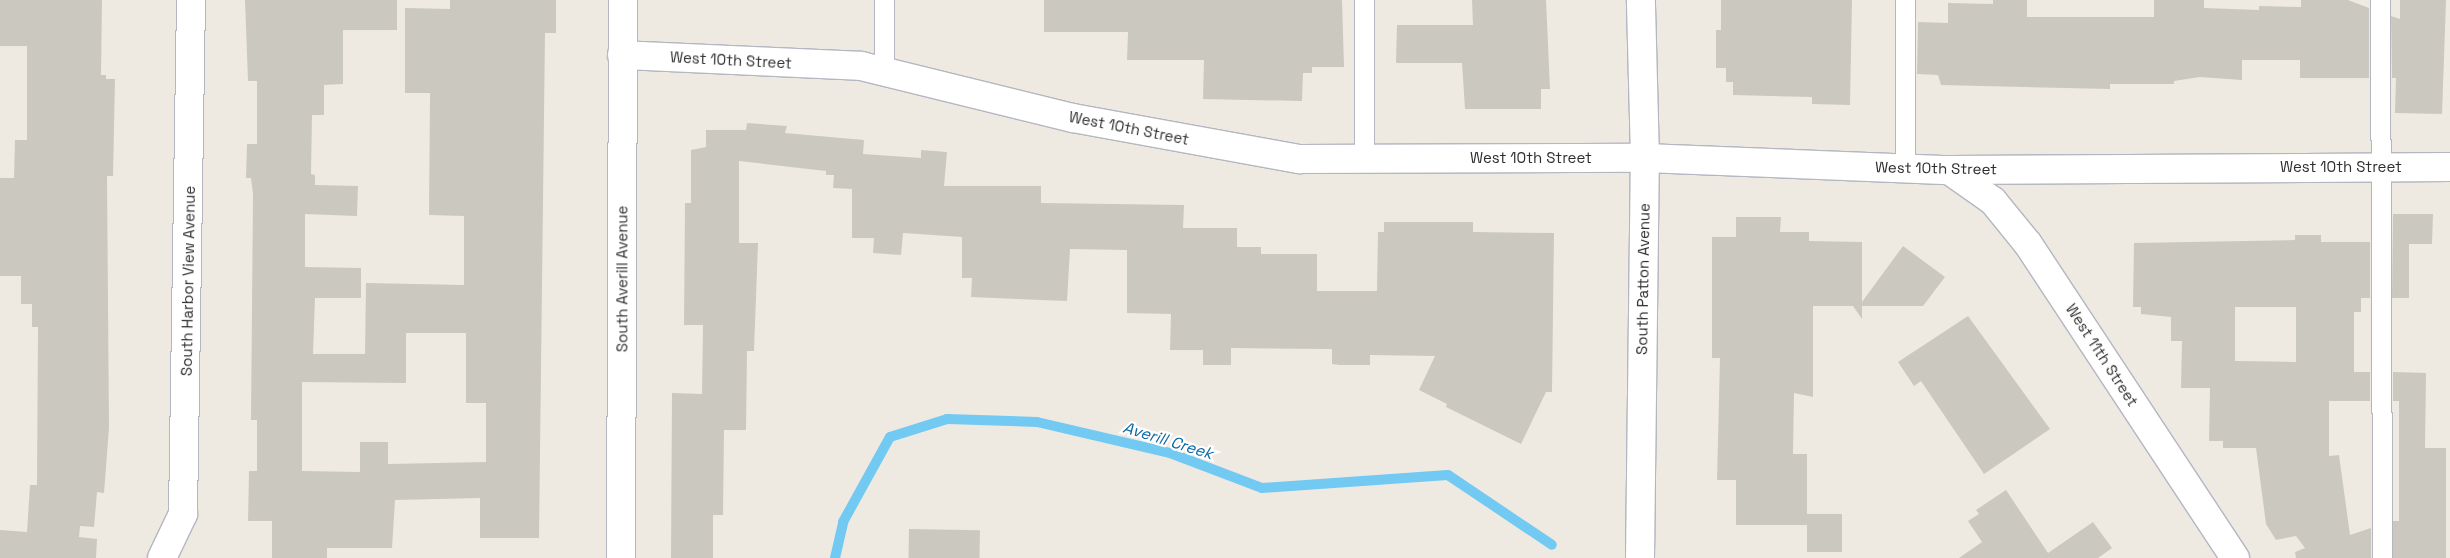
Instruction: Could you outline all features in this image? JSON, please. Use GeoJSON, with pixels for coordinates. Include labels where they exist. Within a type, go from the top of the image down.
{"type":"FeatureCollection","features":[{"type":"Feature","properties":{"kind":"street","name":"South Harbor View Avenue"},"geometry":{"type":"LineString","coordinates":[[162,558],[183,514],[191,0]]}},
{"type":"Feature","properties":{"kind":"street","name":"South Averill Avenue"},"geometry":{"type":"LineString","coordinates":[[621,558],[623,0]]}},
{"type":"Feature","properties":{"kind":"street","name":"South Patton Avenue"},"geometry":{"type":"LineString","coordinates":[[1640,558],[1645,158],[1641,0]]}},
{"type":"Feature","properties":{"kind":"street","name":"West 10th Street"},"geometry":{"type":"LineString","coordinates":[[622,55],[861,66],[1073,118],[1298,160],[1645,158],[1949,170],[2450,167]]}},
{"type":"Feature","properties":{"kind":"street","name":"West 11th Street"},"geometry":{"type":"LineString","coordinates":[[1949,170],[1993,201],[2028,244],[2235,558]]}},
{"type":"Feature","properties":{"kind":"lane"},"geometry":{"type":"LineString","coordinates":[[884,0],[884,72]]}},
{"type":"Feature","properties":{"kind":"lane"},"geometry":{"type":"LineString","coordinates":[[1364,0],[1364,160]]}},
{"type":"Feature","properties":{"kind":"lane"},"geometry":{"type":"LineString","coordinates":[[1905,0],[1906,168]]}},
{"type":"Feature","properties":{"kind":"lane"},"geometry":{"type":"LineString","coordinates":[[2380,0],[2382,558]]}},
{"type":"Feature","properties":{"kind":"building"},"geometry":{"type":"Polygon","coordinates":[[[0,0],[102,0],[101,75],[106,75],[106,79],[115,79],[113,176],[107,176],[109,428],[104,493],[97,492],[94,527],[80,526],[79,537],[97,539],[96,558],[0,558],[0,530],[27,532],[30,485],[37,485],[38,327],[32,327],[32,304],[21,304],[21,276],[0,276],[0,178],[14,178],[15,140],[27,140],[27,46],[0,46],[0,0]]]}},
{"type":"Feature","properties":{"kind":"building"},"geometry":{"type":"Polygon","coordinates":[[[245,0],[397,0],[397,30],[343,30],[343,84],[324,85],[324,115],[312,115],[311,174],[315,175],[315,185],[358,186],[357,216],[305,214],[305,267],[361,268],[361,298],[315,298],[313,354],[365,354],[366,283],[464,285],[464,216],[429,215],[430,93],[405,93],[405,8],[450,9],[450,0],[556,0],[556,33],[545,33],[539,538],[480,538],[480,498],[395,500],[392,548],[327,548],[327,558],[272,558],[272,521],[248,521],[249,471],[257,471],[257,420],[251,420],[253,194],[251,178],[246,178],[247,144],[257,144],[257,81],[248,81],[245,0]],[[406,333],[406,383],[302,382],[302,471],[360,472],[360,442],[388,442],[388,464],[486,462],[486,403],[466,403],[466,333],[406,333]]]}},
{"type":"Feature","properties":{"kind":"building"},"geometry":{"type":"Polygon","coordinates":[[[1044,0],[1342,0],[1344,67],[1312,67],[1312,73],[1303,73],[1302,101],[1203,99],[1204,60],[1127,60],[1128,32],[1044,32],[1044,0]]]}},
{"type":"Feature","properties":{"kind":"building"},"geometry":{"type":"Polygon","coordinates":[[[1472,0],[1546,0],[1550,89],[1541,89],[1541,109],[1465,109],[1462,63],[1396,63],[1397,25],[1473,25],[1472,0]]]}},
{"type":"Feature","properties":{"kind":"building"},"geometry":{"type":"Polygon","coordinates":[[[1721,0],[1852,0],[1850,105],[1812,104],[1812,97],[1733,95],[1733,82],[1726,82],[1726,68],[1716,68],[1716,30],[1721,30],[1721,0]]]}},
{"type":"Feature","properties":{"kind":"building"},"geometry":{"type":"Polygon","coordinates":[[[1993,0],[2027,0],[2027,17],[2154,17],[2154,0],[2204,0],[2204,8],[2259,10],[2259,6],[2301,7],[2301,0],[2348,0],[2369,8],[2369,78],[2300,78],[2300,60],[2242,60],[2242,80],[2200,77],[2174,81],[2174,84],[2110,84],[2110,89],[1941,85],[1938,75],[1917,74],[1918,22],[1948,23],[1948,3],[1993,4],[1993,0]]]}},
{"type":"Feature","properties":{"kind":"building"},"geometry":{"type":"Polygon","coordinates":[[[2400,0],[2446,0],[2442,114],[2395,113],[2396,78],[2392,78],[2391,16],[2400,19],[2400,0]]]}},
{"type":"Feature","properties":{"kind":"building"},"geometry":{"type":"Polygon","coordinates":[[[747,123],[787,126],[785,133],[864,140],[863,154],[921,158],[921,150],[947,152],[944,186],[1041,186],[1041,203],[1184,205],[1183,228],[1237,228],[1237,247],[1261,247],[1261,254],[1317,254],[1317,291],[1377,291],[1378,232],[1384,232],[1384,222],[1473,222],[1473,232],[1554,233],[1552,392],[1546,392],[1521,444],[1446,407],[1447,404],[1419,390],[1435,356],[1370,355],[1370,365],[1340,365],[1332,364],[1332,349],[1231,348],[1231,365],[1203,365],[1203,350],[1170,350],[1171,314],[1127,313],[1127,250],[1070,249],[1067,301],[971,297],[972,278],[962,278],[962,237],[903,233],[901,255],[873,253],[874,238],[852,238],[852,189],[833,188],[834,175],[826,175],[826,171],[739,161],[739,243],[758,243],[754,351],[747,351],[746,430],[724,430],[723,515],[713,515],[713,558],[671,558],[672,393],[702,394],[703,325],[684,325],[685,203],[691,203],[691,150],[706,147],[706,130],[746,130],[747,123]]]}},
{"type":"Feature","properties":{"kind":"building"},"geometry":{"type":"Polygon","coordinates":[[[2393,214],[2433,214],[2432,244],[2409,244],[2409,298],[2392,298],[2393,214]]]}},
{"type":"Feature","properties":{"kind":"building"},"geometry":{"type":"Polygon","coordinates":[[[1736,217],[1781,217],[1780,232],[1809,232],[1809,241],[1862,242],[1862,302],[1903,246],[1945,277],[1923,306],[1862,306],[1862,319],[1853,306],[1813,306],[1813,397],[1794,393],[1793,454],[1807,454],[1807,514],[1842,514],[1842,552],[1807,552],[1807,525],[1736,525],[1736,480],[1717,480],[1720,358],[1712,358],[1712,237],[1736,237],[1736,217]]]}},
{"type":"Feature","properties":{"kind":"building"},"geometry":{"type":"Polygon","coordinates":[[[2295,235],[2321,235],[2321,242],[2370,242],[2370,298],[2361,298],[2361,312],[2354,312],[2354,372],[2370,372],[2370,401],[2329,401],[2329,456],[2339,455],[2350,535],[2371,528],[2371,558],[2296,558],[2295,552],[2305,548],[2296,536],[2276,540],[2266,524],[2256,448],[2223,448],[2223,441],[2209,441],[2210,388],[2181,388],[2182,341],[2171,341],[2171,317],[2141,314],[2141,307],[2133,307],[2134,243],[2295,240],[2295,235]],[[2235,307],[2235,361],[2296,362],[2296,307],[2235,307]]]}},
{"type":"Feature","properties":{"kind":"building"},"geometry":{"type":"Polygon","coordinates":[[[1968,316],[2050,429],[1984,474],[1921,381],[1914,386],[1898,362],[1968,316]]]}},
{"type":"Feature","properties":{"kind":"building"},"geometry":{"type":"Polygon","coordinates":[[[2393,372],[2426,373],[2425,448],[2446,448],[2446,558],[2393,558],[2393,521],[2399,521],[2399,401],[2393,401],[2393,372]]]}},
{"type":"Feature","properties":{"kind":"building"},"geometry":{"type":"Polygon","coordinates":[[[2006,490],[2048,553],[2093,522],[2112,548],[2098,558],[1959,558],[1982,542],[1968,521],[1979,514],[1976,510],[2006,490]]]}},
{"type":"Feature","properties":{"kind":"building"},"geometry":{"type":"Polygon","coordinates":[[[909,529],[980,530],[980,558],[908,558],[909,529]]]}},
{"type":"Feature","properties":{"kind":"waterway","name":"Averill Creek"},"geometry":{"type":"LineString","coordinates":[[835,558],[843,522],[890,437],[947,419],[1037,422],[1170,453],[1262,488],[1448,475],[1552,545]]}}]}
